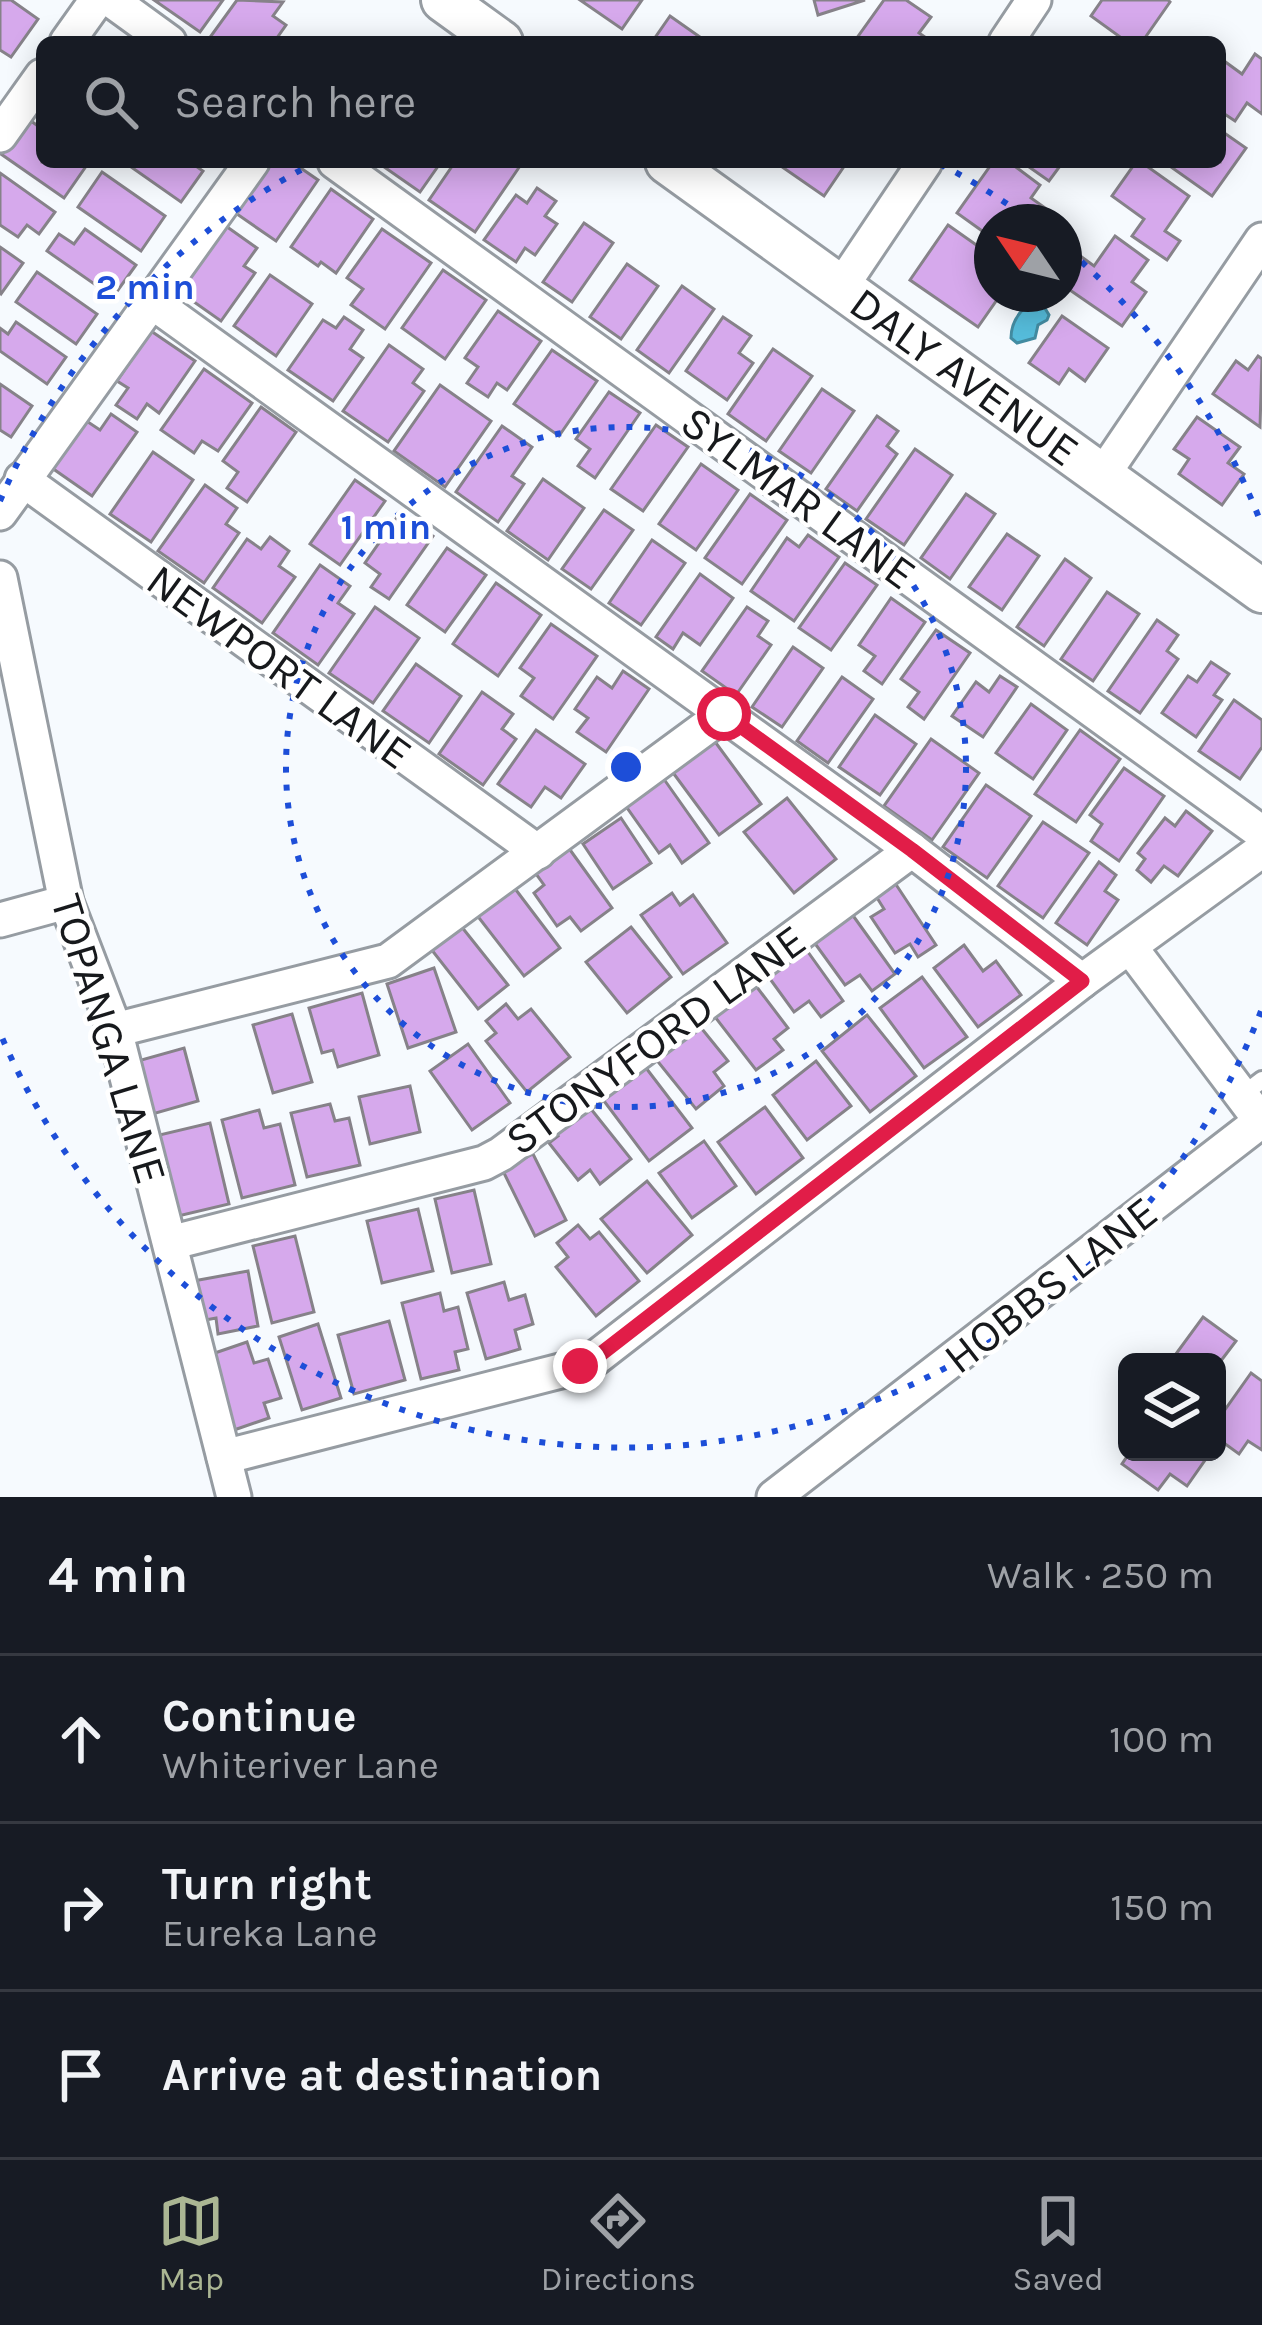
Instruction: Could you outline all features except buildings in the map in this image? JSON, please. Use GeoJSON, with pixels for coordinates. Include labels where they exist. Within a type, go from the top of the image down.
{"type":"FeatureCollection","features":[{"type":"Feature","properties":{"kind":"street"},"geometry":{"type":"LineString","coordinates":[[71,36],[97,0]]}},
{"type":"Feature","properties":{"kind":"street"},"geometry":{"type":"LineString","coordinates":[[111,0],[161,36]]}},
{"type":"Feature","properties":{"kind":"street"},"geometry":{"type":"LineString","coordinates":[[443,0],[493,36]]}},
{"type":"Feature","properties":{"kind":"street"},"geometry":{"type":"LineString","coordinates":[[1010,36],[1034,0]]}},
{"type":"Feature","properties":{"kind":"street"},"geometry":{"type":"LineString","coordinates":[[0,134],[36,84]]}},
{"type":"Feature","properties":{"kind":"street"},"geometry":{"type":"LineString","coordinates":[[0,513],[248,168]]}},
{"type":"Feature","properties":{"kind":"street","name":"SYLMAR LANE"},"geometry":{"type":"LineString","coordinates":[[343,168],[1262,833]]}},
{"type":"Feature","properties":{"kind":"street","name":"DALY AVENUE"},"geometry":{"type":"LineString","coordinates":[[675,168],[1262,591]]}},
{"type":"Feature","properties":{"kind":"street"},"geometry":{"type":"LineString","coordinates":[[841,287],[921,168]]}},
{"type":"Feature","properties":{"kind":"street"},"geometry":{"type":"LineString","coordinates":[[1102,476],[1262,240]]}},
{"type":"Feature","properties":{"kind":"street"},"geometry":{"type":"LineString","coordinates":[[152,301],[912,850],[1082,981]]}},
{"type":"Feature","properties":{"kind":"street","name":"NEWPORT LANE"},"geometry":{"type":"LineString","coordinates":[[22,479],[538,852]]}},
{"type":"Feature","properties":{"kind":"street","name":"TOPANGA LANE"},"geometry":{"type":"LineString","coordinates":[[0,578],[66,902],[116,1030],[234,1497]]}},
{"type":"Feature","properties":{"kind":"street"},"geometry":{"type":"LineString","coordinates":[[116,1030],[388,961],[724,714]]}},
{"type":"Feature","properties":{"kind":"street","name":"STONYFORD LANE"},"geometry":{"type":"LineString","coordinates":[[170,1244],[484,1163],[501,1154],[912,850]]}},
{"type":"Feature","properties":{"kind":"street"},"geometry":{"type":"LineString","coordinates":[[224,1457],[593,1360],[1082,981],[1262,850]]}},
{"type":"Feature","properties":{"kind":"street"},"geometry":{"type":"LineString","coordinates":[[0,920],[66,902]]}},
{"type":"Feature","properties":{"kind":"street","name":"HOBBS LANE"},"geometry":{"type":"LineString","coordinates":[[775,1497],[1261,1120],[1252,1088],[1211,1058],[1130,947]]}},
{"type":"Feature","properties":{"kind":"water"},"geometry":{"type":"Polygon","coordinates":[[[1020,312],[1049,315],[1038,325],[1035,338],[1017,343],[1011,338],[1020,312]]]}},
{"type":"Feature","properties":{"kind":"route"},"geometry":{"type":"LineString","coordinates":[[580,1366],[1082,981],[724,714]]}}]}
